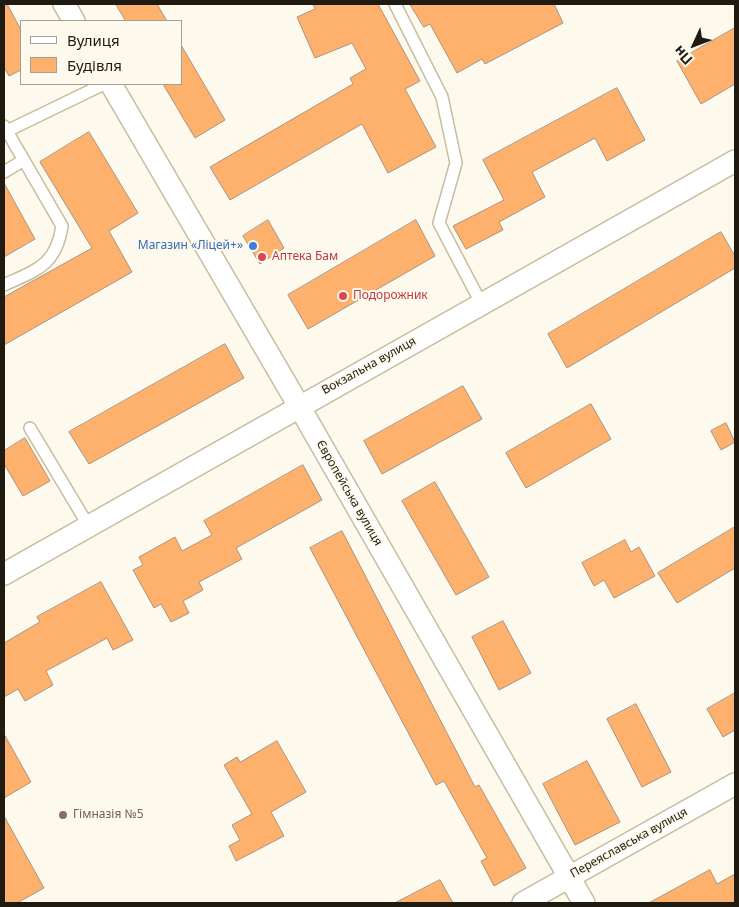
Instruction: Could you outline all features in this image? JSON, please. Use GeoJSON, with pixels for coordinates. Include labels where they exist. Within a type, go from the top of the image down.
{"type":"FeatureCollection","features":[{"type":"Feature","properties":{"kind":"street"},"geometry":{"type":"LineString","coordinates":[[64,4],[73,20]]}},
{"type":"Feature","properties":{"kind":"street","name":"Європейська вулиця"},"geometry":{"type":"LineString","coordinates":[[112,85],[299,406],[584,903]]}},
{"type":"Feature","properties":{"kind":"street","name":"Вокзальна вулиця"},"geometry":{"type":"LineString","coordinates":[[4,574],[735,161]]}},
{"type":"Feature","properties":{"kind":"street","name":"Переяславська вулиця"},"geometry":{"type":"LineString","coordinates":[[523,903],[735,784]]}},
{"type":"Feature","properties":{"kind":"lane"},"geometry":{"type":"LineString","coordinates":[[395,4],[442,98],[456,163],[439,223],[481,304]]}},
{"type":"Feature","properties":{"kind":"lane"},"geometry":{"type":"LineString","coordinates":[[4,286],[37,269],[52,257],[59,243],[62,226],[5,128],[102,85]]}},
{"type":"Feature","properties":{"kind":"lane"},"geometry":{"type":"LineString","coordinates":[[4,172],[24,160]]}},
{"type":"Feature","properties":{"kind":"lane"},"geometry":{"type":"LineString","coordinates":[[30,428],[88,525]]}},
{"type":"Feature","properties":{"kind":"building"},"geometry":{"type":"Polygon","coordinates":[[[4,4],[7,4],[20,28],[20,70],[9,76],[4,67],[4,4]]]}},
{"type":"Feature","properties":{"kind":"building"},"geometry":{"type":"Polygon","coordinates":[[[116,4],[157,4],[166,20],[125,20],[116,4]]]}},
{"type":"Feature","properties":{"kind":"building"},"geometry":{"type":"Polygon","coordinates":[[[313,4],[378,4],[420,81],[405,89],[436,147],[388,173],[362,124],[230,200],[210,167],[353,84],[350,78],[366,69],[352,43],[315,58],[297,17],[315,9],[313,4]]]}},
{"type":"Feature","properties":{"kind":"building"},"geometry":{"type":"Polygon","coordinates":[[[410,4],[554,4],[563,23],[485,64],[482,59],[457,73],[430,24],[424,27],[410,4]]]}},
{"type":"Feature","properties":{"kind":"building"},"geometry":{"type":"Polygon","coordinates":[[[735,28],[735,84],[701,104],[677,61],[735,28]]]}},
{"type":"Feature","properties":{"kind":"building"},"geometry":{"type":"Polygon","coordinates":[[[182,47],[225,120],[195,138],[164,85],[182,85],[182,47]]]}},
{"type":"Feature","properties":{"kind":"building"},"geometry":{"type":"Polygon","coordinates":[[[617,88],[645,140],[607,161],[595,138],[532,172],[545,197],[499,222],[503,230],[466,249],[453,226],[504,200],[483,160],[617,88]]]}},
{"type":"Feature","properties":{"kind":"building"},"geometry":{"type":"Polygon","coordinates":[[[89,132],[138,213],[109,231],[132,272],[4,345],[4,297],[92,248],[40,162],[89,132]]]}},
{"type":"Feature","properties":{"kind":"building"},"geometry":{"type":"Polygon","coordinates":[[[4,183],[35,239],[4,257],[4,183]]]}},
{"type":"Feature","properties":{"kind":"building"},"geometry":{"type":"Polygon","coordinates":[[[268,220],[284,248],[260,264],[243,236],[268,220]]]}},
{"type":"Feature","properties":{"kind":"building"},"geometry":{"type":"Polygon","coordinates":[[[416,220],[435,256],[308,329],[288,295],[416,220]]]}},
{"type":"Feature","properties":{"kind":"building"},"geometry":{"type":"Polygon","coordinates":[[[721,232],[735,256],[735,268],[567,368],[548,334],[721,232]]]}},
{"type":"Feature","properties":{"kind":"building"},"geometry":{"type":"Polygon","coordinates":[[[225,344],[244,378],[89,464],[69,432],[225,344]]]}},
{"type":"Feature","properties":{"kind":"building"},"geometry":{"type":"Polygon","coordinates":[[[463,386],[482,419],[382,474],[364,441],[463,386]]]}},
{"type":"Feature","properties":{"kind":"building"},"geometry":{"type":"Polygon","coordinates":[[[591,404],[611,439],[526,488],[506,453],[591,404]]]}},
{"type":"Feature","properties":{"kind":"building"},"geometry":{"type":"Polygon","coordinates":[[[726,423],[735,442],[721,450],[711,431],[726,423]]]}},
{"type":"Feature","properties":{"kind":"building"},"geometry":{"type":"Polygon","coordinates":[[[25,438],[50,481],[23,496],[4,464],[4,451],[25,438]]]}},
{"type":"Feature","properties":{"kind":"building"},"geometry":{"type":"Polygon","coordinates":[[[303,465],[322,500],[236,548],[242,559],[199,582],[203,590],[183,601],[189,613],[171,622],[161,604],[154,608],[133,570],[143,565],[139,557],[175,537],[182,551],[212,535],[204,521],[303,465]]]}},
{"type":"Feature","properties":{"kind":"building"},"geometry":{"type":"Polygon","coordinates":[[[435,482],[489,577],[456,595],[402,501],[435,482]]]}},
{"type":"Feature","properties":{"kind":"building"},"geometry":{"type":"Polygon","coordinates":[[[735,527],[735,568],[677,603],[658,573],[735,527]]]}},
{"type":"Feature","properties":{"kind":"building"},"geometry":{"type":"Polygon","coordinates":[[[342,531],[475,787],[479,785],[526,868],[494,886],[481,861],[487,858],[444,781],[436,785],[310,548],[342,531]]]}},
{"type":"Feature","properties":{"kind":"building"},"geometry":{"type":"Polygon","coordinates":[[[625,540],[631,552],[639,547],[655,576],[614,598],[604,580],[594,586],[582,563],[625,540]]]}},
{"type":"Feature","properties":{"kind":"building"},"geometry":{"type":"Polygon","coordinates":[[[101,582],[133,640],[113,650],[107,638],[46,671],[53,685],[25,701],[18,689],[4,697],[4,643],[40,622],[37,617],[101,582]]]}},
{"type":"Feature","properties":{"kind":"building"},"geometry":{"type":"Polygon","coordinates":[[[503,621],[531,673],[499,690],[472,637],[503,621]]]}},
{"type":"Feature","properties":{"kind":"building"},"geometry":{"type":"Polygon","coordinates":[[[735,693],[735,730],[723,737],[707,709],[735,693]]]}},
{"type":"Feature","properties":{"kind":"building"},"geometry":{"type":"Polygon","coordinates":[[[636,704],[671,772],[642,787],[607,719],[636,704]]]}},
{"type":"Feature","properties":{"kind":"building"},"geometry":{"type":"Polygon","coordinates":[[[4,734],[31,782],[4,798],[4,734]]]}},
{"type":"Feature","properties":{"kind":"building"},"geometry":{"type":"Polygon","coordinates":[[[277,741],[306,792],[271,812],[284,836],[236,861],[229,846],[240,840],[232,825],[252,814],[224,765],[237,757],[240,762],[277,741]]]}},
{"type":"Feature","properties":{"kind":"building"},"geometry":{"type":"Polygon","coordinates":[[[587,761],[620,822],[575,845],[543,784],[587,761]]]}},
{"type":"Feature","properties":{"kind":"building"},"geometry":{"type":"Polygon","coordinates":[[[4,816],[44,888],[17,903],[4,903],[4,816]]]}},
{"type":"Feature","properties":{"kind":"building"},"geometry":{"type":"Polygon","coordinates":[[[710,870],[717,884],[735,874],[735,903],[649,903],[710,870]]]}},
{"type":"Feature","properties":{"kind":"building"},"geometry":{"type":"Polygon","coordinates":[[[440,880],[453,903],[395,903],[440,880]]]}},
{"type":"Feature","properties":{"kind":"place","name":"Магазин «Ліцей+»"},"geometry":{"type":"Point","coordinates":[253,246]}},
{"type":"Feature","properties":{"kind":"place","name":"Аптека Бам"},"geometry":{"type":"Point","coordinates":[262,257]}},
{"type":"Feature","properties":{"kind":"place","name":"Подорожник"},"geometry":{"type":"Point","coordinates":[343,296]}},
{"type":"Feature","properties":{"kind":"place","name":"Гімназія №5"},"geometry":{"type":"Point","coordinates":[63,815]}}]}
